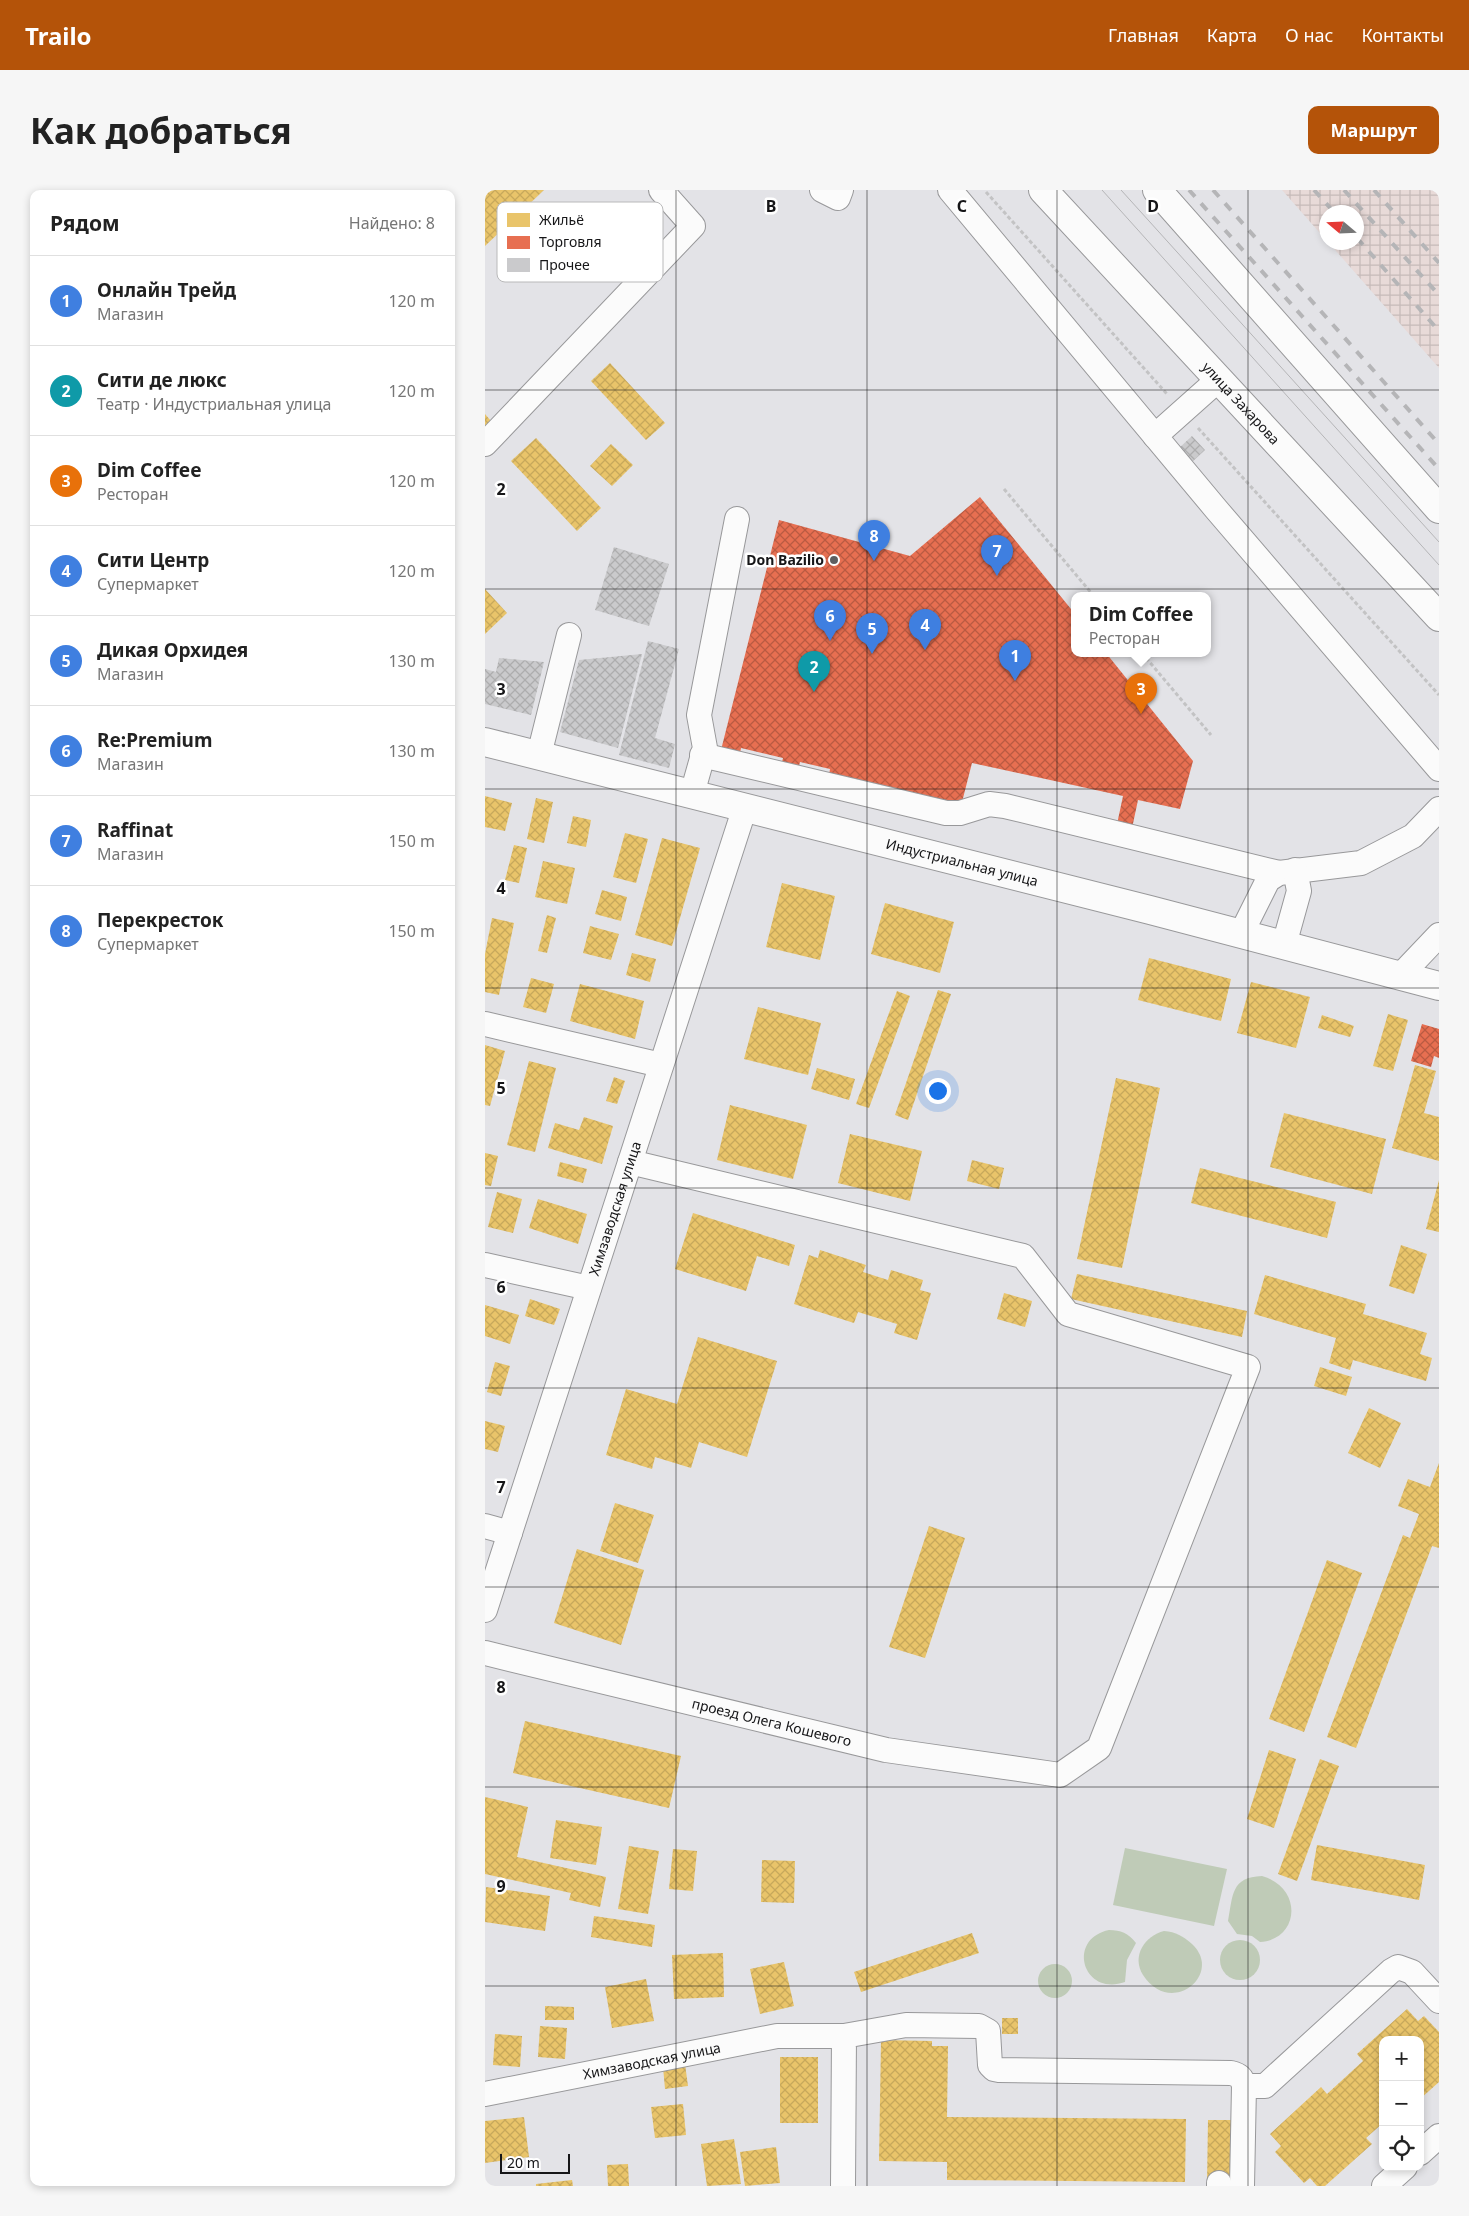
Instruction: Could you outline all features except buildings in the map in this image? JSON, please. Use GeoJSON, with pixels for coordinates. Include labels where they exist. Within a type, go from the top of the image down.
{"type":"FeatureCollection","features":[{"type":"Feature","properties":{"kind":"main road","name":"улица Захарова"},"geometry":{"type":"LineString","coordinates":[[1043,190],[1439,617]]}},
{"type":"Feature","properties":{"kind":"main road"},"geometry":{"type":"LineString","coordinates":[[1157,190],[1439,509]]}},
{"type":"Feature","properties":{"kind":"main road","name":"Индустриальная улица"},"geometry":{"type":"LineString","coordinates":[[485,742],[1439,986]]}},
{"type":"Feature","properties":{"kind":"street"},"geometry":{"type":"LineString","coordinates":[[661,190],[693,226],[663,257]]}},
{"type":"Feature","properties":{"kind":"street"},"geometry":{"type":"LineString","coordinates":[[950,190],[1155,436],[1439,769]]}},
{"type":"Feature","properties":{"kind":"street"},"geometry":{"type":"LineString","coordinates":[[485,444],[640,282]]}},
{"type":"Feature","properties":{"kind":"street"},"geometry":{"type":"LineString","coordinates":[[1155,436],[1219,380]]}},
{"type":"Feature","properties":{"kind":"street"},"geometry":{"type":"LineString","coordinates":[[692,794],[705,748],[699,715],[737,519]]}},
{"type":"Feature","properties":{"kind":"street"},"geometry":{"type":"LineString","coordinates":[[539,755],[569,635]]}},
{"type":"Feature","properties":{"kind":"street"},"geometry":{"type":"LineString","coordinates":[[703,755],[946,813],[960,813],[989,804],[1005,806],[1287,871],[1361,863],[1413,836],[1439,809]]}},
{"type":"Feature","properties":{"kind":"street","name":"Химзаводская улица"},"geometry":{"type":"LineString","coordinates":[[485,1610],[745,807]]}},
{"type":"Feature","properties":{"kind":"street"},"geometry":{"type":"LineString","coordinates":[[1241,934],[1268,880],[1287,871]]}},
{"type":"Feature","properties":{"kind":"street"},"geometry":{"type":"LineString","coordinates":[[1284,945],[1299,891],[1287,871]]}},
{"type":"Feature","properties":{"kind":"street"},"geometry":{"type":"LineString","coordinates":[[1400,976],[1439,935]]}},
{"type":"Feature","properties":{"kind":"street"},"geometry":{"type":"LineString","coordinates":[[485,1024],[661,1065]]}},
{"type":"Feature","properties":{"kind":"street","name":"проезд Олега Кошевого"},"geometry":{"type":"LineString","coordinates":[[485,1653],[887,1750],[1060,1775],[1099,1748],[1248,1366],[1068,1314],[1023,1256],[630,1162]]}},
{"type":"Feature","properties":{"kind":"street"},"geometry":{"type":"LineString","coordinates":[[485,1265],[589,1288]]}},
{"type":"Feature","properties":{"kind":"street"},"geometry":{"type":"LineString","coordinates":[[485,1526],[510,1533]]}},
{"type":"Feature","properties":{"kind":"street"},"geometry":{"type":"LineString","coordinates":[[1242,2186],[1244,2086],[1265,2086],[1391,1971],[1398,1967],[1412,1972],[1439,2001]]}},
{"type":"Feature","properties":{"kind":"street","name":"Химзаводская улица"},"geometry":{"type":"LineString","coordinates":[[485,2094],[777,2036],[845,2036],[905,2025],[979,2026],[988,2031],[990,2065],[994,2069],[999,2070],[1231,2073],[1238,2075],[1243,2080],[1244,2086]]}},
{"type":"Feature","properties":{"kind":"street"},"geometry":{"type":"LineString","coordinates":[[843,2186],[845,2036]]}},
{"type":"Feature","properties":{"kind":"street"},"geometry":{"type":"LineString","coordinates":[[1424,2149],[1439,2136]]}},
{"type":"Feature","properties":{"kind":"street"},"geometry":{"type":"LineString","coordinates":[[1384,2186],[1401,2171]]}},
{"type":"Feature","properties":{"kind":"path"},"geometry":{"type":"LineString","coordinates":[[983,190],[1439,695]]}},
{"type":"Feature","properties":{"kind":"path"},"geometry":{"type":"LineString","coordinates":[[1004,489],[1090,592]]}},
{"type":"Feature","properties":{"kind":"path"},"geometry":{"type":"LineString","coordinates":[[1145,657],[1211,735]]}},
{"type":"Feature","properties":{"kind":"shaded area"},"geometry":{"type":"Polygon","coordinates":[[[1282,190],[1439,190],[1439,368],[1335,250],[1364,250],[1364,205],[1319,205],[1319,232],[1282,190]]]}},
{"type":"Feature","properties":{"kind":"green space"},"geometry":{"type":"Polygon","coordinates":[[[1125,1848],[1227,1869],[1214,1926],[1113,1905],[1125,1848]]]}},
{"type":"Feature","properties":{"kind":"green space"},"geometry":{"type":"Polygon","coordinates":[[[1262,1876],[1276,1882],[1285,1891],[1290,1902],[1291,1913],[1289,1923],[1283,1933],[1273,1939],[1260,1942],[1252,1936],[1237,1934],[1228,1921],[1235,1889],[1244,1880],[1262,1876]]]}},
{"type":"Feature","properties":{"kind":"green space"},"geometry":{"type":"Polygon","coordinates":[[[1109,1930],[1124,1933],[1136,1943],[1127,1960],[1125,1982],[1110,1984],[1099,1981],[1090,1975],[1085,1965],[1084,1954],[1087,1944],[1096,1935],[1109,1930]]]}},
{"type":"Feature","properties":{"kind":"green space"},"geometry":{"type":"Polygon","coordinates":[[[1164,1931],[1176,1933],[1186,1939],[1200,1956],[1202,1968],[1198,1978],[1190,1987],[1179,1992],[1167,1993],[1154,1987],[1143,1975],[1140,1968],[1139,1954],[1142,1948],[1151,1937],[1164,1931]]]}},
{"type":"Feature","properties":{"kind":"green space"},"geometry":{"type":"Polygon","coordinates":[[[1240,1940],[1254,1946],[1260,1960],[1254,1974],[1240,1980],[1226,1974],[1220,1960],[1226,1946],[1240,1940]]]}},
{"type":"Feature","properties":{"kind":"green space"},"geometry":{"type":"Polygon","coordinates":[[[1055,1964],[1062,1965],[1067,1969],[1071,1974],[1071,1988],[1067,1993],[1062,1997],[1055,1998],[1048,1997],[1043,1993],[1039,1988],[1038,1981],[1039,1974],[1043,1969],[1048,1965],[1055,1964]]]}},
{"type":"Feature","properties":{"kind":"tram line"},"geometry":{"type":"LineString","coordinates":[[1102,190],[1439,565]]}},
{"type":"Feature","properties":{"kind":"tram line"},"geometry":{"type":"LineString","coordinates":[[1121,190],[1439,542]]}},
{"type":"Feature","properties":{"kind":"railway"},"geometry":{"type":"LineString","coordinates":[[1189,190],[1439,469]]}},
{"type":"Feature","properties":{"kind":"railway"},"geometry":{"type":"LineString","coordinates":[[1213,190],[1439,444]]}},
{"type":"Feature","properties":{"kind":"railway"},"geometry":{"type":"LineString","coordinates":[[1314,190],[1328,205]]}},
{"type":"Feature","properties":{"kind":"railway"},"geometry":{"type":"LineString","coordinates":[[1344,190],[1439,295]]}},
{"type":"Feature","properties":{"kind":"railway"},"geometry":{"type":"LineString","coordinates":[[1374,190],[1439,263]]}},
{"type":"Feature","properties":{"kind":"railway"},"geometry":{"type":"LineString","coordinates":[[1364,246],[1439,331]]}},
{"type":"Feature","properties":{"kind":"place","name":"Don Bazilio"},"geometry":{"type":"Point","coordinates":[834,560]}},
{"type":"Feature","properties":{"kind":"place","name":"Перекресток"},"geometry":{"type":"Point","coordinates":[874,561]}},
{"type":"Feature","properties":{"kind":"place","name":"Raffinat"},"geometry":{"type":"Point","coordinates":[997,576]}},
{"type":"Feature","properties":{"kind":"place","name":"Re:Premium"},"geometry":{"type":"Point","coordinates":[830,641]}},
{"type":"Feature","properties":{"kind":"place","name":"Сити Центр"},"geometry":{"type":"Point","coordinates":[925,650]}},
{"type":"Feature","properties":{"kind":"place","name":"Дикая Орхидея"},"geometry":{"type":"Point","coordinates":[872,654]}},
{"type":"Feature","properties":{"kind":"place","name":"Онлайн Трейд"},"geometry":{"type":"Point","coordinates":[1015,681]}},
{"type":"Feature","properties":{"kind":"place","name":"Сити де люкс"},"geometry":{"type":"Point","coordinates":[814,692]}},
{"type":"Feature","properties":{"kind":"place","name":"Dim Coffee"},"geometry":{"type":"Point","coordinates":[1141,714]}}]}
